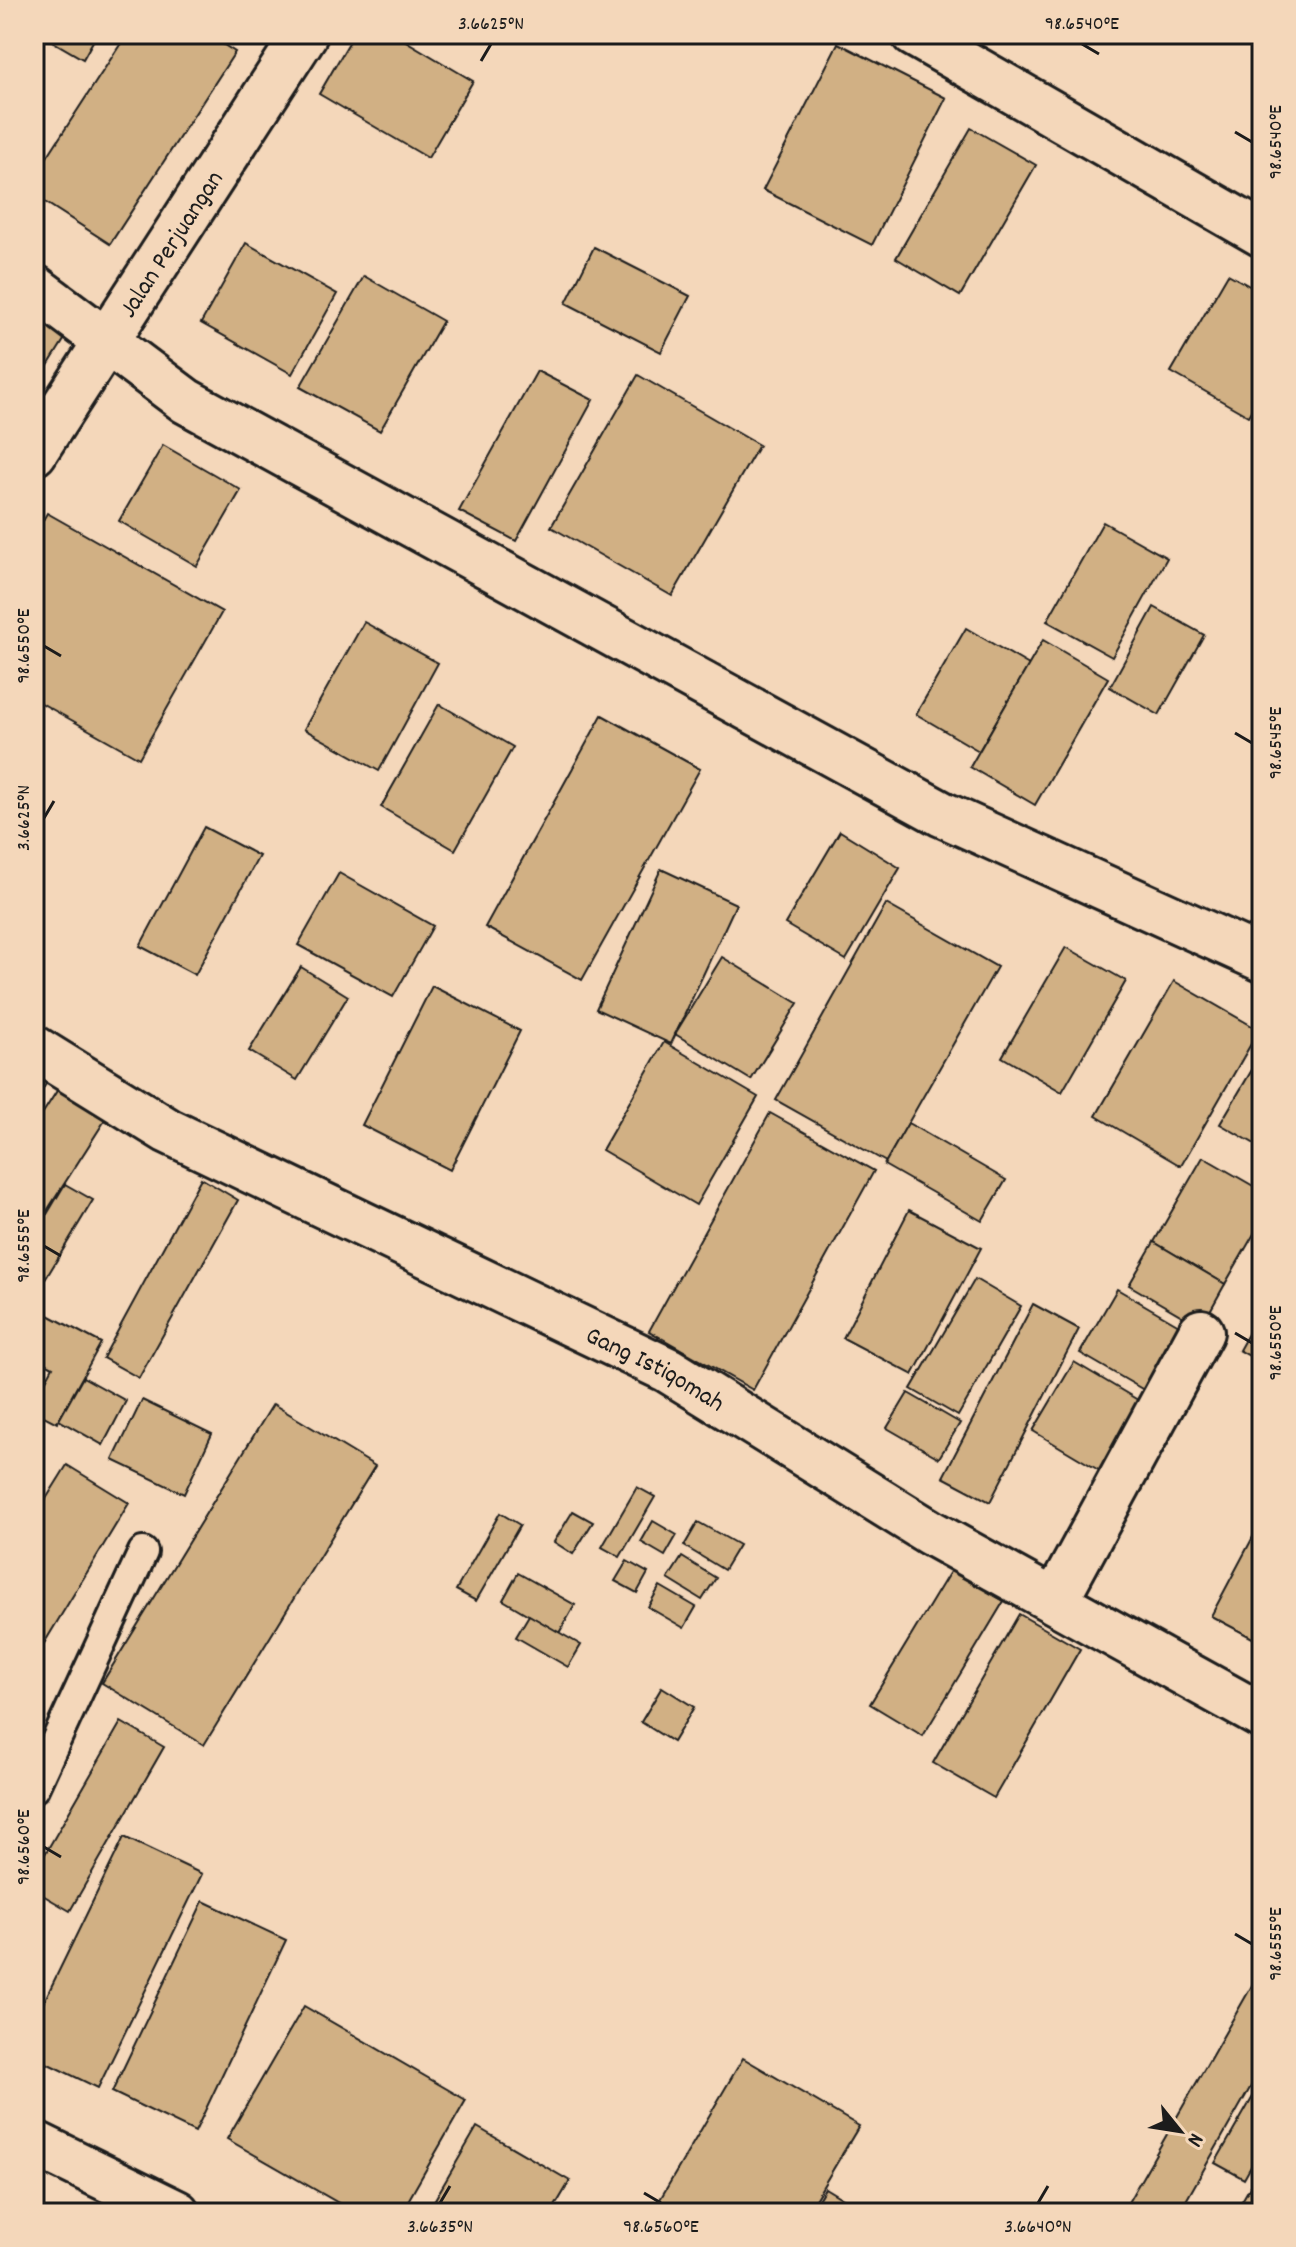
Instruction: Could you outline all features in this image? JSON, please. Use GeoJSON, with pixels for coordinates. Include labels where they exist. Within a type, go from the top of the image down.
{"type":"FeatureCollection","features":[{"type":"Feature","properties":{"kind":"street","name":"Jalan Perjuangan"},"geometry":{"type":"LineString","coordinates":[[34,453],[305,34]]}},
{"type":"Feature","properties":{"kind":"street"},"geometry":{"type":"LineString","coordinates":[[914,34],[1262,234]]}},
{"type":"Feature","properties":{"kind":"street"},"geometry":{"type":"LineString","coordinates":[[34,287],[186,401],[928,806],[1262,959]]}},
{"type":"Feature","properties":{"kind":"street","name":"Gang Istiqomah"},"geometry":{"type":"LineString","coordinates":[[34,1048],[168,1131],[668,1370],[931,1533],[1262,1716]]}},
{"type":"Feature","properties":{"kind":"street"},"geometry":{"type":"LineString","coordinates":[[1055,1601],[1201,1332]]}},
{"type":"Feature","properties":{"kind":"street"},"geometry":{"type":"LineString","coordinates":[[34,2143],[167,2211]]}},
{"type":"Feature","properties":{"kind":"lane"},"geometry":{"type":"LineString","coordinates":[[34,1788],[143,1552]]}},
{"type":"Feature","properties":{"kind":"building"},"geometry":{"type":"Polygon","coordinates":[[[40,34],[97,34],[83,59],[40,34]]]}},
{"type":"Feature","properties":{"kind":"building"},"geometry":{"type":"Polygon","coordinates":[[[127,34],[207,34],[235,52],[110,244],[34,195],[34,177],[127,34]]]}},
{"type":"Feature","properties":{"kind":"building"},"geometry":{"type":"Polygon","coordinates":[[[354,34],[394,34],[473,81],[428,158],[319,94],[354,34]]]}},
{"type":"Feature","properties":{"kind":"building"},"geometry":{"type":"Polygon","coordinates":[[[1023,34],[1052,34],[1046,46],[1023,34]]]}},
{"type":"Feature","properties":{"kind":"building"},"geometry":{"type":"Polygon","coordinates":[[[838,43],[946,98],[872,245],[763,190],[838,43]]]}},
{"type":"Feature","properties":{"kind":"building"},"geometry":{"type":"Polygon","coordinates":[[[971,128],[1036,165],[960,296],[896,258],[971,128]]]}},
{"type":"Feature","properties":{"kind":"building"},"geometry":{"type":"Polygon","coordinates":[[[246,243],[337,294],[292,374],[201,323],[246,243]]]}},
{"type":"Feature","properties":{"kind":"building"},"geometry":{"type":"Polygon","coordinates":[[[594,247],[690,296],[661,352],[566,303],[594,247]]]}},
{"type":"Feature","properties":{"kind":"building"},"geometry":{"type":"Polygon","coordinates":[[[1228,274],[1262,293],[1262,392],[1248,416],[1171,372],[1228,274]]]}},
{"type":"Feature","properties":{"kind":"building"},"geometry":{"type":"Polygon","coordinates":[[[364,276],[443,321],[380,431],[300,387],[364,276]]]}},
{"type":"Feature","properties":{"kind":"building"},"geometry":{"type":"Polygon","coordinates":[[[34,311],[69,332],[34,388],[34,311]]]}},
{"type":"Feature","properties":{"kind":"building"},"geometry":{"type":"Polygon","coordinates":[[[537,371],[593,400],[516,541],[459,511],[537,371]]]}},
{"type":"Feature","properties":{"kind":"building"},"geometry":{"type":"Polygon","coordinates":[[[638,375],[759,445],[672,596],[551,527],[638,375]]]}},
{"type":"Feature","properties":{"kind":"building"},"geometry":{"type":"Polygon","coordinates":[[[163,445],[241,490],[197,566],[119,521],[163,445]]]}},
{"type":"Feature","properties":{"kind":"building"},"geometry":{"type":"Polygon","coordinates":[[[47,513],[222,612],[139,758],[34,699],[34,536],[47,513]]]}},
{"type":"Feature","properties":{"kind":"building"},"geometry":{"type":"Polygon","coordinates":[[[1103,522],[1167,558],[1112,657],[1047,621],[1103,522]]]}},
{"type":"Feature","properties":{"kind":"building"},"geometry":{"type":"Polygon","coordinates":[[[1154,607],[1204,635],[1159,715],[1110,687],[1154,607]]]}},
{"type":"Feature","properties":{"kind":"building"},"geometry":{"type":"Polygon","coordinates":[[[364,622],[438,663],[379,771],[304,729],[364,622]]]}},
{"type":"Feature","properties":{"kind":"building"},"geometry":{"type":"Polygon","coordinates":[[[966,628],[1029,665],[979,751],[916,714],[966,628]]]}},
{"type":"Feature","properties":{"kind":"building"},"geometry":{"type":"Polygon","coordinates":[[[1043,640],[1108,678],[1035,805],[970,767],[1043,640]]]}},
{"type":"Feature","properties":{"kind":"building"},"geometry":{"type":"Polygon","coordinates":[[[439,704],[513,747],[455,850],[381,807],[439,704]]]}},
{"type":"Feature","properties":{"kind":"building"},"geometry":{"type":"Polygon","coordinates":[[[602,715],[700,769],[582,980],[485,927],[602,715]]]}},
{"type":"Feature","properties":{"kind":"building"},"geometry":{"type":"Polygon","coordinates":[[[204,827],[259,856],[195,975],[140,946],[204,827]]]}},
{"type":"Feature","properties":{"kind":"building"},"geometry":{"type":"Polygon","coordinates":[[[840,831],[900,868],[846,960],[785,924],[840,831]]]}},
{"type":"Feature","properties":{"kind":"building"},"geometry":{"type":"Polygon","coordinates":[[[661,869],[736,904],[671,1044],[596,1009],[661,869]]]}},
{"type":"Feature","properties":{"kind":"building"},"geometry":{"type":"Polygon","coordinates":[[[339,873],[433,926],[393,997],[298,945],[339,873]]]}},
{"type":"Feature","properties":{"kind":"building"},"geometry":{"type":"Polygon","coordinates":[[[886,904],[997,967],[886,1162],[776,1100],[886,904]]]}},
{"type":"Feature","properties":{"kind":"building"},"geometry":{"type":"Polygon","coordinates":[[[1066,947],[1126,981],[1062,1092],[1002,1057],[1066,947]]]}},
{"type":"Feature","properties":{"kind":"building"},"geometry":{"type":"Polygon","coordinates":[[[722,957],[798,1003],[751,1080],[675,1034],[722,957]]]}},
{"type":"Feature","properties":{"kind":"building"},"geometry":{"type":"Polygon","coordinates":[[[301,967],[348,996],[297,1080],[249,1051],[301,967]]]}},
{"type":"Feature","properties":{"kind":"building"},"geometry":{"type":"Polygon","coordinates":[[[1174,981],[1259,1030],[1181,1166],[1096,1116],[1174,981]]]}},
{"type":"Feature","properties":{"kind":"building"},"geometry":{"type":"Polygon","coordinates":[[[432,986],[520,1031],[450,1170],[362,1125],[432,986]]]}},
{"type":"Feature","properties":{"kind":"building"},"geometry":{"type":"Polygon","coordinates":[[[664,1042],[758,1097],[696,1205],[602,1150],[664,1042]]]}},
{"type":"Feature","properties":{"kind":"building"},"geometry":{"type":"Polygon","coordinates":[[[1262,1053],[1262,1148],[1220,1124],[1262,1053]]]}},
{"type":"Feature","properties":{"kind":"building"},"geometry":{"type":"Polygon","coordinates":[[[34,1075],[47,1082],[34,1105],[34,1075]]]}},
{"type":"Feature","properties":{"kind":"building"},"geometry":{"type":"Polygon","coordinates":[[[60,1086],[107,1117],[34,1231],[34,1127],[60,1086]]]}},
{"type":"Feature","properties":{"kind":"building"},"geometry":{"type":"Polygon","coordinates":[[[770,1113],[874,1171],[753,1390],[649,1331],[770,1113]]]}},
{"type":"Feature","properties":{"kind":"building"},"geometry":{"type":"Polygon","coordinates":[[[908,1123],[1006,1180],[982,1221],[884,1165],[908,1123]]]}},
{"type":"Feature","properties":{"kind":"building"},"geometry":{"type":"Polygon","coordinates":[[[1203,1157],[1262,1191],[1262,1220],[1225,1284],[1154,1242],[1203,1157]]]}},
{"type":"Feature","properties":{"kind":"building"},"geometry":{"type":"Polygon","coordinates":[[[201,1178],[238,1200],[139,1378],[103,1358],[201,1178]]]}},
{"type":"Feature","properties":{"kind":"building"},"geometry":{"type":"Polygon","coordinates":[[[65,1184],[93,1200],[34,1298],[34,1236],[65,1184]]]}},
{"type":"Feature","properties":{"kind":"building"},"geometry":{"type":"Polygon","coordinates":[[[909,1210],[981,1248],[913,1375],[843,1338],[909,1210]]]}},
{"type":"Feature","properties":{"kind":"building"},"geometry":{"type":"Polygon","coordinates":[[[1154,1242],[1225,1284],[1201,1327],[1129,1285],[1154,1242]]]}},
{"type":"Feature","properties":{"kind":"building"},"geometry":{"type":"Polygon","coordinates":[[[975,1279],[1021,1306],[958,1416],[911,1389],[975,1279]]]}},
{"type":"Feature","properties":{"kind":"building"},"geometry":{"type":"Polygon","coordinates":[[[1117,1289],[1186,1329],[1149,1393],[1080,1353],[1117,1289]]]}},
{"type":"Feature","properties":{"kind":"building"},"geometry":{"type":"Polygon","coordinates":[[[1033,1304],[1079,1329],[990,1502],[943,1477],[1033,1304]]]}},
{"type":"Feature","properties":{"kind":"building"},"geometry":{"type":"Polygon","coordinates":[[[1262,1309],[1262,1363],[1239,1350],[1262,1309]]]}},
{"type":"Feature","properties":{"kind":"building"},"geometry":{"type":"Polygon","coordinates":[[[41,1311],[101,1343],[57,1423],[34,1411],[34,1402],[53,1367],[34,1357],[34,1323],[41,1311]]]}},
{"type":"Feature","properties":{"kind":"building"},"geometry":{"type":"Polygon","coordinates":[[[1074,1362],[1153,1409],[1112,1478],[1033,1431],[1074,1362]]]}},
{"type":"Feature","properties":{"kind":"building"},"geometry":{"type":"Polygon","coordinates":[[[34,1366],[48,1375],[34,1396],[34,1366]]]}},
{"type":"Feature","properties":{"kind":"building"},"geometry":{"type":"Polygon","coordinates":[[[83,1377],[126,1401],[103,1445],[59,1420],[83,1377]]]}},
{"type":"Feature","properties":{"kind":"building"},"geometry":{"type":"Polygon","coordinates":[[[908,1393],[960,1423],[939,1458],[887,1428],[908,1393]]]}},
{"type":"Feature","properties":{"kind":"building"},"geometry":{"type":"Polygon","coordinates":[[[142,1400],[212,1434],[184,1494],[113,1460],[142,1400]]]}},
{"type":"Feature","properties":{"kind":"building"},"geometry":{"type":"Polygon","coordinates":[[[273,1404],[375,1466],[204,1745],[102,1683],[273,1404]]]}},
{"type":"Feature","properties":{"kind":"building"},"geometry":{"type":"Polygon","coordinates":[[[67,1465],[129,1503],[34,1660],[34,1518],[67,1465]]]}},
{"type":"Feature","properties":{"kind":"building"},"geometry":{"type":"Polygon","coordinates":[[[637,1487],[655,1497],[620,1557],[602,1547],[637,1487]]]}},
{"type":"Feature","properties":{"kind":"building"},"geometry":{"type":"Polygon","coordinates":[[[573,1511],[593,1522],[573,1554],[554,1542],[573,1511]]]}},
{"type":"Feature","properties":{"kind":"building"},"geometry":{"type":"Polygon","coordinates":[[[500,1513],[520,1525],[476,1601],[456,1590],[500,1513]]]}},
{"type":"Feature","properties":{"kind":"building"},"geometry":{"type":"Polygon","coordinates":[[[653,1521],[677,1535],[665,1556],[641,1542],[653,1521]]]}},
{"type":"Feature","properties":{"kind":"building"},"geometry":{"type":"Polygon","coordinates":[[[698,1522],[739,1545],[724,1570],[684,1546],[698,1522]]]}},
{"type":"Feature","properties":{"kind":"building"},"geometry":{"type":"Polygon","coordinates":[[[1262,1522],[1262,1643],[1211,1616],[1262,1522]]]}},
{"type":"Feature","properties":{"kind":"building"},"geometry":{"type":"Polygon","coordinates":[[[682,1557],[716,1578],[702,1600],[668,1579],[682,1557]]]}},
{"type":"Feature","properties":{"kind":"building"},"geometry":{"type":"Polygon","coordinates":[[[627,1561],[648,1573],[637,1593],[615,1581],[627,1561]]]}},
{"type":"Feature","properties":{"kind":"building"},"geometry":{"type":"Polygon","coordinates":[[[951,1570],[1004,1601],[923,1736],[870,1704],[951,1570]]]}},
{"type":"Feature","properties":{"kind":"building"},"geometry":{"type":"Polygon","coordinates":[[[518,1573],[575,1605],[559,1633],[503,1600],[518,1573]]]}},
{"type":"Feature","properties":{"kind":"building"},"geometry":{"type":"Polygon","coordinates":[[[660,1586],[696,1607],[684,1628],[648,1607],[660,1586]]]}},
{"type":"Feature","properties":{"kind":"building"},"geometry":{"type":"Polygon","coordinates":[[[1019,1614],[1080,1649],[994,1798],[933,1763],[1019,1614]]]}},
{"type":"Feature","properties":{"kind":"building"},"geometry":{"type":"Polygon","coordinates":[[[529,1615],[581,1645],[568,1667],[516,1637],[529,1615]]]}},
{"type":"Feature","properties":{"kind":"building"},"geometry":{"type":"Polygon","coordinates":[[[662,1687],[694,1707],[673,1742],[641,1722],[662,1687]]]}},
{"type":"Feature","properties":{"kind":"building"},"geometry":{"type":"Polygon","coordinates":[[[121,1722],[164,1747],[70,1911],[34,1890],[34,1873],[121,1722]]]}},
{"type":"Feature","properties":{"kind":"building"},"geometry":{"type":"Polygon","coordinates":[[[124,1837],[202,1874],[98,2088],[34,2057],[34,2022],[124,1837]]]}},
{"type":"Feature","properties":{"kind":"building"},"geometry":{"type":"Polygon","coordinates":[[[203,1901],[286,1940],[195,2132],[112,2092],[203,1901]]]}},
{"type":"Feature","properties":{"kind":"building"},"geometry":{"type":"Polygon","coordinates":[[[1262,1968],[1262,2067],[1179,2213],[1122,2213],[1262,1968]]]}},
{"type":"Feature","properties":{"kind":"building"},"geometry":{"type":"Polygon","coordinates":[[[304,2006],[466,2100],[401,2213],[356,2213],[227,2139],[304,2006]]]}},
{"type":"Feature","properties":{"kind":"building"},"geometry":{"type":"Polygon","coordinates":[[[743,2058],[859,2126],[807,2213],[652,2213],[743,2058]]]}},
{"type":"Feature","properties":{"kind":"building"},"geometry":{"type":"Polygon","coordinates":[[[1262,2081],[1262,2147],[1244,2179],[1215,2163],[1262,2081]]]}},
{"type":"Feature","properties":{"kind":"building"},"geometry":{"type":"Polygon","coordinates":[[[477,2127],[570,2181],[551,2213],[427,2213],[477,2127]]]}},
{"type":"Feature","properties":{"kind":"building"},"geometry":{"type":"Polygon","coordinates":[[[1262,2166],[1262,2213],[1235,2213],[1262,2166]]]}},
{"type":"Feature","properties":{"kind":"building"},"geometry":{"type":"Polygon","coordinates":[[[825,2188],[866,2213],[810,2213],[825,2188]]]}}]}
